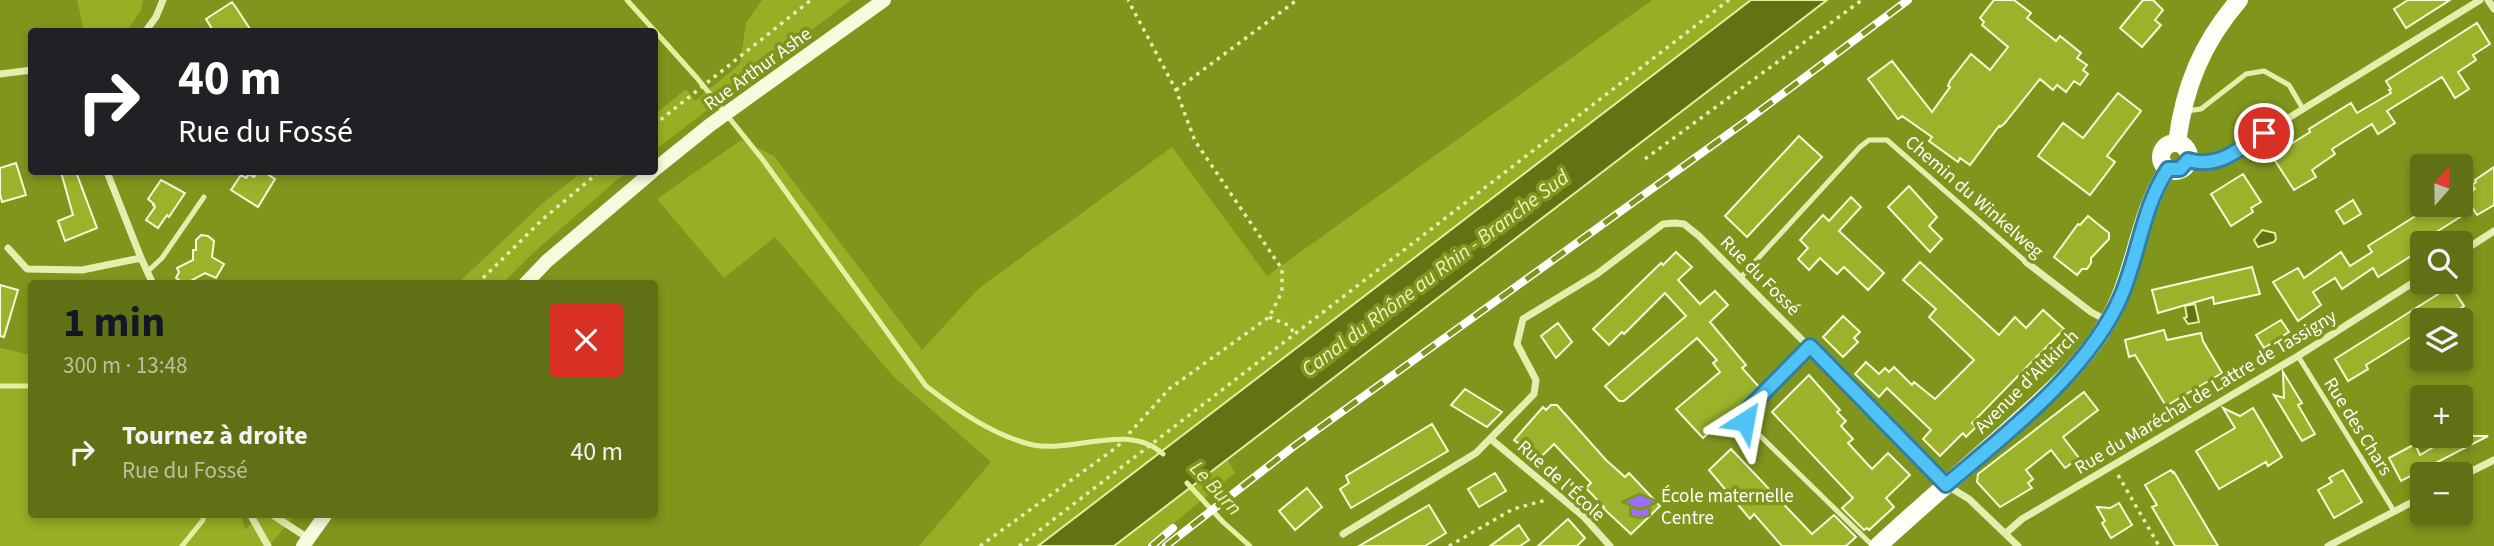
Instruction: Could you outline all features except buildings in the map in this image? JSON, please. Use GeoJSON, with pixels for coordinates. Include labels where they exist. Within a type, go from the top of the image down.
{"type":"FeatureCollection","features":[{"type":"Feature","properties":{"kind":"main road","name":"Rue Arthur Ashe"},"geometry":{"type":"LineString","coordinates":[[658,167],[710,125],[884,0]]}},
{"type":"Feature","properties":{"kind":"main road","name":"Avenue d'Altkirch"},"geometry":{"type":"LineString","coordinates":[[1876,546],[2048,394],[2085,356],[2122,294],[2150,205],[2168,169],[2162,163],[2161,154],[2165,146],[2177,144],[2194,69],[2207,43],[2239,0]]}},
{"type":"Feature","properties":{"kind":"main road"},"geometry":{"type":"LineString","coordinates":[[2168,169],[2180,169],[2188,160],[2187,151],[2177,144]]}},
{"type":"Feature","properties":{"kind":"main road","name":"Rue Arthur Ashe"},"geometry":{"type":"LineString","coordinates":[[529,280],[547,261],[648,175]]}},
{"type":"Feature","properties":{"kind":"main road"},"geometry":{"type":"LineString","coordinates":[[305,542],[323,518]]}},
{"type":"Feature","properties":{"kind":"street"},"geometry":{"type":"LineString","coordinates":[[148,28],[163,0]]}},
{"type":"Feature","properties":{"kind":"street"},"geometry":{"type":"LineString","coordinates":[[2188,160],[2202,164],[2217,162],[2480,0]]}},
{"type":"Feature","properties":{"kind":"street"},"geometry":{"type":"LineString","coordinates":[[2488,0],[2494,9]]}},
{"type":"Feature","properties":{"kind":"street"},"geometry":{"type":"LineString","coordinates":[[0,74],[28,70]]}},
{"type":"Feature","properties":{"kind":"street"},"geometry":{"type":"LineString","coordinates":[[108,175],[151,280]]}},
{"type":"Feature","properties":{"kind":"street","name":"Rue du Fossé"},"geometry":{"type":"LineString","coordinates":[[1492,440],[1534,394],[1536,380],[1517,344],[1523,319],[1597,274],[1663,224],[1675,223],[1690,227],[1946,485],[1969,499],[2018,546]]}},
{"type":"Feature","properties":{"kind":"street"},"geometry":{"type":"LineString","coordinates":[[2473,245],[2494,231]]}},
{"type":"Feature","properties":{"kind":"street"},"geometry":{"type":"LineString","coordinates":[[8,248],[27,269],[82,271],[141,258]]}},
{"type":"Feature","properties":{"kind":"street","name":"Chemin du Winkelweg"},"geometry":{"type":"LineString","coordinates":[[2026,262],[2091,312],[2108,321]]}},
{"type":"Feature","properties":{"kind":"street","name":"Rue du Maréchal de Lattre de Tassigny"},"geometry":{"type":"LineString","coordinates":[[2006,533],[2022,519],[2298,356],[2410,285]]}},
{"type":"Feature","properties":{"kind":"street"},"geometry":{"type":"LineString","coordinates":[[1343,534],[1476,453],[1492,440]]}},
{"type":"Feature","properties":{"kind":"street","name":"Rue de l'École"},"geometry":{"type":"LineString","coordinates":[[1492,440],[1583,516],[1610,546]]}},
{"type":"Feature","properties":{"kind":"street"},"geometry":{"type":"LineString","coordinates":[[2473,470],[2494,460]]}},
{"type":"Feature","properties":{"kind":"street"},"geometry":{"type":"LineString","coordinates":[[2328,546],[2410,503]]}},
{"type":"Feature","properties":{"kind":"street"},"geometry":{"type":"LineString","coordinates":[[252,518],[268,546]]}},
{"type":"Feature","properties":{"kind":"street"},"geometry":{"type":"LineString","coordinates":[[276,518],[305,542]]}},
{"type":"Feature","properties":{"kind":"lane"},"geometry":{"type":"LineString","coordinates":[[2183,111],[2201,109],[2246,74],[2264,71],[2289,85],[2303,109]]}},
{"type":"Feature","properties":{"kind":"lane","name":"Chemin du Winkelweg"},"geometry":{"type":"LineString","coordinates":[[1741,277],[1860,146],[1869,140],[1887,140],[2026,262]]}},
{"type":"Feature","properties":{"kind":"lane"},"geometry":{"type":"LineString","coordinates":[[147,272],[162,258],[204,197]]}},
{"type":"Feature","properties":{"kind":"lane"},"geometry":{"type":"LineString","coordinates":[[1810,346],[1745,412],[1745,421],[1876,546]]}},
{"type":"Feature","properties":{"kind":"lane","name":"Rue des Chars"},"geometry":{"type":"LineString","coordinates":[[2298,356],[2394,511]]}},
{"type":"Feature","properties":{"kind":"path"},"geometry":{"type":"LineString","coordinates":[[658,122],[811,0]]}},
{"type":"Feature","properties":{"kind":"path"},"geometry":{"type":"LineString","coordinates":[[980,546],[1117,447],[1169,389],[1269,317],[1282,292],[1282,269],[1195,141],[1176,90],[1128,0]]}},
{"type":"Feature","properties":{"kind":"path"},"geometry":{"type":"LineString","coordinates":[[1176,90],[1297,0]]}},
{"type":"Feature","properties":{"kind":"path"},"geometry":{"type":"LineString","coordinates":[[1019,546],[1297,335],[1729,0]]}},
{"type":"Feature","properties":{"kind":"path"},"geometry":{"type":"LineString","coordinates":[[1645,159],[1862,0]]}},
{"type":"Feature","properties":{"kind":"path"},"geometry":{"type":"LineString","coordinates":[[481,280],[543,219],[596,175]]}},
{"type":"Feature","properties":{"kind":"path"},"geometry":{"type":"LineString","coordinates":[[1269,317],[1288,326],[1297,335]]}},
{"type":"Feature","properties":{"kind":"path"},"geometry":{"type":"LineString","coordinates":[[2112,464],[2159,546]]}},
{"type":"Feature","properties":{"kind":"path"},"geometry":{"type":"LineString","coordinates":[[1449,546],[1513,509],[1540,503],[1556,493]]}},
{"type":"Feature","properties":{"kind":"shaded area"},"geometry":{"type":"Polygon","coordinates":[[[77,0],[143,0],[141,10],[129,28],[83,28],[77,0]]]}},
{"type":"Feature","properties":{"kind":"shaded area"},"geometry":{"type":"Polygon","coordinates":[[[762,0],[851,0],[658,148],[658,112],[686,89],[695,101],[740,64],[746,23],[762,0]]]}},
{"type":"Feature","properties":{"kind":"shaded area"},"geometry":{"type":"Polygon","coordinates":[[[1652,0],[1752,0],[1038,546],[919,546],[991,462],[893,376],[775,237],[724,278],[657,199],[741,140],[774,156],[922,350],[978,289],[1172,147],[1267,276],[1652,0]]]}},
{"type":"Feature","properties":{"kind":"shaded area"},"geometry":{"type":"Polygon","coordinates":[[[578,175],[623,175],[506,280],[461,280],[544,202],[578,175]]]}},
{"type":"Feature","properties":{"kind":"shaded area"},"geometry":{"type":"Polygon","coordinates":[[[0,348],[28,354],[28,518],[242,518],[245,530],[256,518],[292,518],[269,546],[0,546],[0,348]]]}},
{"type":"Feature","properties":{"kind":"shaded area"},"geometry":{"type":"Polygon","coordinates":[[[1227,459],[1235,473],[1146,546],[1114,546],[1227,459]]]}},
{"type":"Feature","properties":{"kind":"water","name":"Canal du Rhône au Rhin - Branche Sud"},"geometry":{"type":"Polygon","coordinates":[[[1751,0],[1827,0],[1114,546],[1038,546],[1751,0]]]}},
{"type":"Feature","properties":{"kind":"water"},"geometry":{"type":"Polygon","coordinates":[[[2262,230],[2275,233],[2276,239],[2258,247],[2254,240],[2262,230]]]}},
{"type":"Feature","properties":{"kind":"water"},"geometry":{"type":"Polygon","coordinates":[[[2195,304],[2199,322],[2188,324],[2184,318],[2187,317],[2185,306],[2195,304]]]}},
{"type":"Feature","properties":{"kind":"waterway"},"geometry":{"type":"LineString","coordinates":[[627,0],[652,28]]}},
{"type":"Feature","properties":{"kind":"waterway"},"geometry":{"type":"LineString","coordinates":[[658,35],[763,160],[926,386],[976,421],[1018,441],[1049,446],[1101,440],[1134,440],[1163,454]]}},
{"type":"Feature","properties":{"kind":"waterway"},"geometry":{"type":"LineString","coordinates":[[0,386],[28,386]]}},
{"type":"Feature","properties":{"kind":"waterway","name":"Le Burn"},"geometry":{"type":"LineString","coordinates":[[1187,483],[1223,522],[1250,546]]}},
{"type":"Feature","properties":{"kind":"waterway"},"geometry":{"type":"LineString","coordinates":[[182,546],[203,518]]}},
{"type":"Feature","properties":{"kind":"railway"},"geometry":{"type":"LineString","coordinates":[[1166,546],[1293,447],[1749,119],[1908,0]]}},
{"type":"Feature","properties":{"kind":"railway"},"geometry":{"type":"LineString","coordinates":[[1152,546],[1173,528]]}},
{"type":"Feature","properties":{"kind":"place","name":"École maternelle Centre"},"geometry":{"type":"Point","coordinates":[1640,506]}},
{"type":"Feature","properties":{"kind":"route"},"geometry":{"type":"LineString","coordinates":[[1745,421],[1745,412],[1810,346],[1946,485],[2048,394],[2097,340],[2122,294],[2150,205],[2168,169],[2176,171],[2184,167],[2188,160],[2202,164],[2217,162],[2264,133]]}}]}
